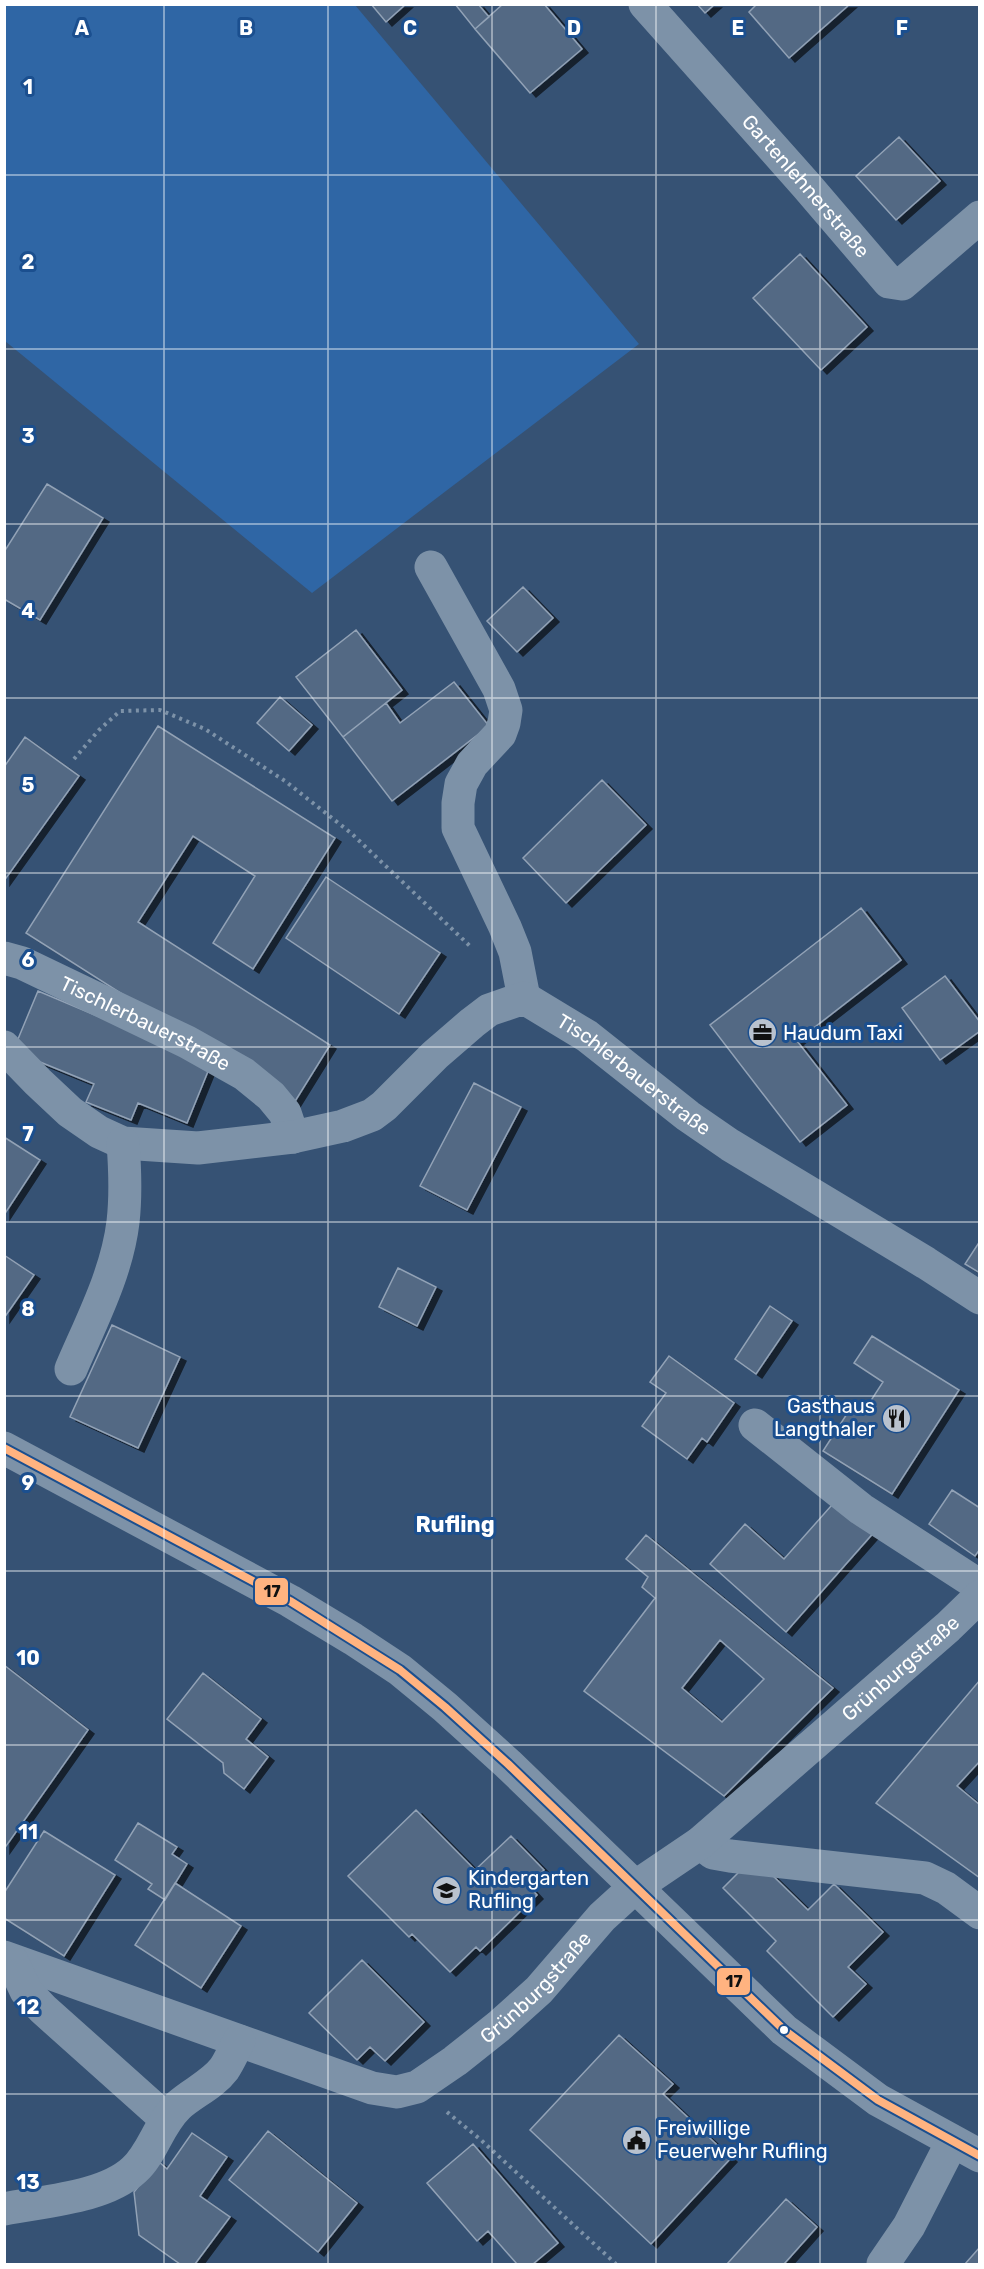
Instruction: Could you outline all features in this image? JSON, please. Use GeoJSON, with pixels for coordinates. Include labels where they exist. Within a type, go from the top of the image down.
{"type":"FeatureCollection","features":[{"type":"Feature","properties":{"kind":"street","name":"Gartenlehnerstraße"},"geometry":{"type":"LineString","coordinates":[[645,4],[889,282],[902,284],[980,217]]}},
{"type":"Feature","properties":{"kind":"street"},"geometry":{"type":"LineString","coordinates":[[4,1047],[70,1112],[99,1132],[123,1143],[198,1148],[293,1137],[343,1126],[372,1115],[472,1023],[489,1010],[524,998],[506,927],[458,828],[461,784],[472,764],[500,734],[506,710],[499,688],[431,567]]}},
{"type":"Feature","properties":{"kind":"street","name":"Tischlerbauerstraße"},"geometry":{"type":"LineString","coordinates":[[4,958],[22,963],[187,1042],[244,1074],[271,1096],[285,1113],[293,1137]]}},
{"type":"Feature","properties":{"kind":"street","name":"Tischlerbauerstraße"},"geometry":{"type":"LineString","coordinates":[[524,998],[587,1036],[688,1116],[730,1144],[980,1298]]}},
{"type":"Feature","properties":{"kind":"street"},"geometry":{"type":"LineString","coordinates":[[71,1369],[114,1260],[123,1222],[125,1174],[123,1143]]}},
{"type":"Feature","properties":{"kind":"street"},"geometry":{"type":"LineString","coordinates":[[755,1425],[861,1509],[980,1586]]}},
{"type":"Feature","properties":{"kind":"street"},"geometry":{"type":"LineString","coordinates":[[4,1448],[290,1601],[400,1671],[445,1707],[500,1757],[784,2031],[878,2100],[971,2147],[909,2226],[883,2265]]}},
{"type":"Feature","properties":{"kind":"street","name":"Grünburgstraße"},"geometry":{"type":"LineString","coordinates":[[8,1959],[372,2088],[397,2092],[417,2087],[481,2040],[531,1997],[602,1917],[635,1887],[700,1842],[948,1627],[980,1596]]}},
{"type":"Feature","properties":{"kind":"street"},"geometry":{"type":"LineString","coordinates":[[700,1842],[713,1852],[730,1856],[925,1878],[946,1888],[980,1913]]}},
{"type":"Feature","properties":{"kind":"street"},"geometry":{"type":"LineString","coordinates":[[8,1959],[26,1991],[43,2009],[166,2119]]}},
{"type":"Feature","properties":{"kind":"street"},"geometry":{"type":"LineString","coordinates":[[4,2209],[87,2193],[112,2184],[134,2171],[146,2156],[166,2119],[223,2069],[239,2040]]}},
{"type":"Feature","properties":{"kind":"path"},"geometry":{"type":"LineString","coordinates":[[74,759],[99,730],[120,711],[160,710],[205,729],[285,781],[351,833],[472,948]]}},
{"type":"Feature","properties":{"kind":"path"},"geometry":{"type":"LineString","coordinates":[[417,2087],[481,2140],[616,2265]]}},
{"type":"Feature","properties":{"kind":"shaded area"},"geometry":{"type":"Polygon","coordinates":[[[4,5],[355,5],[639,344],[312,593],[5,341],[4,5]]]}},
{"type":"Feature","properties":{"kind":"building"},"geometry":{"type":"Polygon","coordinates":[[[371,4],[406,4],[386,22],[371,4]]]}},
{"type":"Feature","properties":{"kind":"building"},"geometry":{"type":"Polygon","coordinates":[[[455,4],[478,4],[489,17],[475,29],[455,4]]]}},
{"type":"Feature","properties":{"kind":"building"},"geometry":{"type":"Polygon","coordinates":[[[503,4],[544,4],[582,49],[530,93],[475,29],[503,4]]]}},
{"type":"Feature","properties":{"kind":"building"},"geometry":{"type":"Polygon","coordinates":[[[697,4],[715,4],[705,13],[697,4]]]}},
{"type":"Feature","properties":{"kind":"building"},"geometry":{"type":"Polygon","coordinates":[[[757,4],[850,4],[789,58],[749,12],[757,4]]]}},
{"type":"Feature","properties":{"kind":"building"},"geometry":{"type":"Polygon","coordinates":[[[899,137],[940,181],[896,220],[856,176],[899,137]]]}},
{"type":"Feature","properties":{"kind":"building"},"geometry":{"type":"Polygon","coordinates":[[[800,254],[867,327],[821,370],[753,298],[800,254]]]}},
{"type":"Feature","properties":{"kind":"building"},"geometry":{"type":"Polygon","coordinates":[[[47,484],[103,518],[40,620],[4,599],[4,552],[47,484]]]}},
{"type":"Feature","properties":{"kind":"building"},"geometry":{"type":"Polygon","coordinates":[[[523,587],[553,618],[517,652],[487,621],[523,587]]]}},
{"type":"Feature","properties":{"kind":"building"},"geometry":{"type":"Polygon","coordinates":[[[356,630],[402,690],[343,737],[296,677],[356,630]]]}},
{"type":"Feature","properties":{"kind":"building"},"geometry":{"type":"Polygon","coordinates":[[[454,682],[489,726],[392,801],[343,737],[386,703],[400,723],[454,682]]]}},
{"type":"Feature","properties":{"kind":"building"},"geometry":{"type":"Polygon","coordinates":[[[280,697],[312,725],[289,751],[257,723],[280,697]]]}},
{"type":"Feature","properties":{"kind":"building"},"geometry":{"type":"Polygon","coordinates":[[[158,726],[335,838],[253,969],[213,943],[255,876],[193,836],[138,922],[330,1045],[294,1103],[26,933],[158,726]]]}},
{"type":"Feature","properties":{"kind":"building"},"geometry":{"type":"Polygon","coordinates":[[[25,737],[79,776],[4,881],[4,767],[25,737]]]}},
{"type":"Feature","properties":{"kind":"building"},"geometry":{"type":"Polygon","coordinates":[[[602,780],[646,825],[566,903],[523,858],[602,780]]]}},
{"type":"Feature","properties":{"kind":"building"},"geometry":{"type":"Polygon","coordinates":[[[326,877],[440,953],[399,1014],[286,938],[326,877]]]}},
{"type":"Feature","properties":{"kind":"building","name":"Haudum Taxi"},"geometry":{"type":"Polygon","coordinates":[[[861,908],[901,960],[797,1041],[847,1105],[800,1142],[710,1025],[861,908]]]}},
{"type":"Feature","properties":{"kind":"building"},"geometry":{"type":"Polygon","coordinates":[[[945,976],[980,1022],[980,1031],[940,1060],[902,1008],[945,976]]]}},
{"type":"Feature","properties":{"kind":"building"},"geometry":{"type":"Polygon","coordinates":[[[38,991],[211,1064],[187,1123],[138,1103],[131,1120],[86,1102],[94,1084],[13,1051],[38,991]]]}},
{"type":"Feature","properties":{"kind":"building"},"geometry":{"type":"Polygon","coordinates":[[[474,1083],[521,1107],[467,1210],[420,1186],[474,1083]]]}},
{"type":"Feature","properties":{"kind":"building"},"geometry":{"type":"Polygon","coordinates":[[[4,1137],[40,1160],[4,1215],[4,1137]]]}},
{"type":"Feature","properties":{"kind":"building"},"geometry":{"type":"Polygon","coordinates":[[[980,1241],[980,1273],[965,1264],[980,1241]]]}},
{"type":"Feature","properties":{"kind":"building"},"geometry":{"type":"Polygon","coordinates":[[[4,1255],[34,1275],[4,1318],[4,1255]]]}},
{"type":"Feature","properties":{"kind":"building"},"geometry":{"type":"Polygon","coordinates":[[[398,1268],[436,1287],[417,1326],[379,1307],[398,1268]]]}},
{"type":"Feature","properties":{"kind":"building"},"geometry":{"type":"Polygon","coordinates":[[[770,1306],[792,1321],[756,1374],[735,1359],[770,1306]]]}},
{"type":"Feature","properties":{"kind":"building"},"geometry":{"type":"Polygon","coordinates":[[[112,1325],[180,1357],[138,1448],[70,1417],[112,1325]]]}},
{"type":"Feature","properties":{"kind":"building"},"geometry":{"type":"Polygon","coordinates":[[[872,1336],[959,1390],[892,1494],[823,1451],[852,1406],[863,1413],[883,1382],[854,1363],[872,1336]]]}},
{"type":"Feature","properties":{"kind":"building"},"geometry":{"type":"Polygon","coordinates":[[[669,1356],[734,1403],[707,1442],[702,1438],[687,1459],[642,1426],[666,1393],[650,1382],[669,1356]]]}},
{"type":"Feature","properties":{"kind":"building"},"geometry":{"type":"Polygon","coordinates":[[[952,1490],[980,1508],[980,1549],[975,1556],[929,1524],[952,1490]]]}},
{"type":"Feature","properties":{"kind":"building"},"geometry":{"type":"Polygon","coordinates":[[[839,1497],[876,1530],[786,1632],[710,1564],[745,1524],[784,1559],[839,1497]]]}},
{"type":"Feature","properties":{"kind":"building"},"geometry":{"type":"Polygon","coordinates":[[[646,1535],[833,1688],[724,1796],[584,1691],[655,1598],[642,1587],[648,1577],[626,1559],[646,1535]],[[720,1640],[682,1688],[722,1722],[764,1679],[720,1640]]]}},
{"type":"Feature","properties":{"kind":"building"},"geometry":{"type":"Polygon","coordinates":[[[4,1665],[88,1730],[4,1849],[4,1665]]]}},
{"type":"Feature","properties":{"kind":"building"},"geometry":{"type":"Polygon","coordinates":[[[203,1673],[261,1719],[246,1739],[268,1757],[244,1789],[224,1773],[223,1763],[167,1719],[203,1673]]]}},
{"type":"Feature","properties":{"kind":"building"},"geometry":{"type":"Polygon","coordinates":[[[980,1680],[980,1761],[957,1786],[980,1805],[980,1878],[876,1803],[980,1680]]]}},
{"type":"Feature","properties":{"kind":"building","name":"Kindergarten Rufling"},"geometry":{"type":"Polygon","coordinates":[[[416,1810],[475,1870],[511,1836],[544,1870],[528,1885],[537,1895],[480,1951],[476,1947],[450,1972],[412,1934],[409,1937],[348,1876],[416,1810]]]}},
{"type":"Feature","properties":{"kind":"building"},"geometry":{"type":"Polygon","coordinates":[[[138,1823],[177,1847],[172,1854],[187,1864],[165,1900],[148,1889],[152,1884],[115,1860],[138,1823]]]}},
{"type":"Feature","properties":{"kind":"building"},"geometry":{"type":"Polygon","coordinates":[[[44,1831],[115,1875],[64,1956],[4,1918],[4,1893],[44,1831]]]}},
{"type":"Feature","properties":{"kind":"building"},"geometry":{"type":"Polygon","coordinates":[[[740,1871],[770,1873],[808,1910],[834,1884],[883,1932],[848,1967],[866,1984],[833,2017],[767,1951],[776,1941],[723,1888],[740,1871]]]}},
{"type":"Feature","properties":{"kind":"building"},"geometry":{"type":"Polygon","coordinates":[[[175,1883],[241,1926],[201,1988],[135,1945],[175,1883]]]}},
{"type":"Feature","properties":{"kind":"building"},"geometry":{"type":"Polygon","coordinates":[[[362,1960],[424,2022],[385,2061],[370,2047],[357,2060],[309,2013],[362,1960]]]}},
{"type":"Feature","properties":{"kind":"building"},"geometry":{"type":"Polygon","coordinates":[[[619,2035],[673,2084],[663,2094],[731,2158],[651,2244],[530,2130],[619,2035]]]}},
{"type":"Feature","properties":{"kind":"building"},"geometry":{"type":"Polygon","coordinates":[[[268,2131],[357,2203],[318,2252],[229,2180],[268,2131]]]}},
{"type":"Feature","properties":{"kind":"building"},"geometry":{"type":"Polygon","coordinates":[[[192,2133],[227,2157],[200,2196],[230,2217],[195,2264],[180,2264],[139,2235],[134,2192],[158,2161],[167,2169],[192,2133]]]}},
{"type":"Feature","properties":{"kind":"building"},"geometry":{"type":"Polygon","coordinates":[[[473,2144],[558,2243],[533,2264],[517,2264],[488,2231],[477,2241],[427,2183],[473,2144]]]}},
{"type":"Feature","properties":{"kind":"building"},"geometry":{"type":"Polygon","coordinates":[[[786,2199],[817,2227],[784,2264],[727,2264],[786,2199]]]}},
{"type":"Feature","properties":{"kind":"building"},"geometry":{"type":"Polygon","coordinates":[[[980,2247],[980,2264],[965,2264],[980,2247]]]}},
{"type":"Feature","properties":{"kind":"transit line","name":"17"},"geometry":{"type":"LineString","coordinates":[[4,1448],[290,1601],[400,1670],[508,1764],[784,2030],[878,2100],[980,2156]]}},
{"type":"Feature","properties":{"kind":"place","name":"Haudum Taxi"},"geometry":{"type":"Point","coordinates":[762,1033]}},
{"type":"Feature","properties":{"kind":"place","name":"Gasthaus Langthaler"},"geometry":{"type":"Point","coordinates":[896,1418]}},
{"type":"Feature","properties":{"kind":"place","name":"Kindergarten Rufling"},"geometry":{"type":"Point","coordinates":[447,1890]}},
{"type":"Feature","properties":{"kind":"place","name":"Freiwillige Feuerwehr Rufling"},"geometry":{"type":"Point","coordinates":[636,2140]}},
{"type":"Feature","properties":{"kind":"district","name":"Rufling"},"geometry":{"type":"Point","coordinates":[455,1524]}}]}
